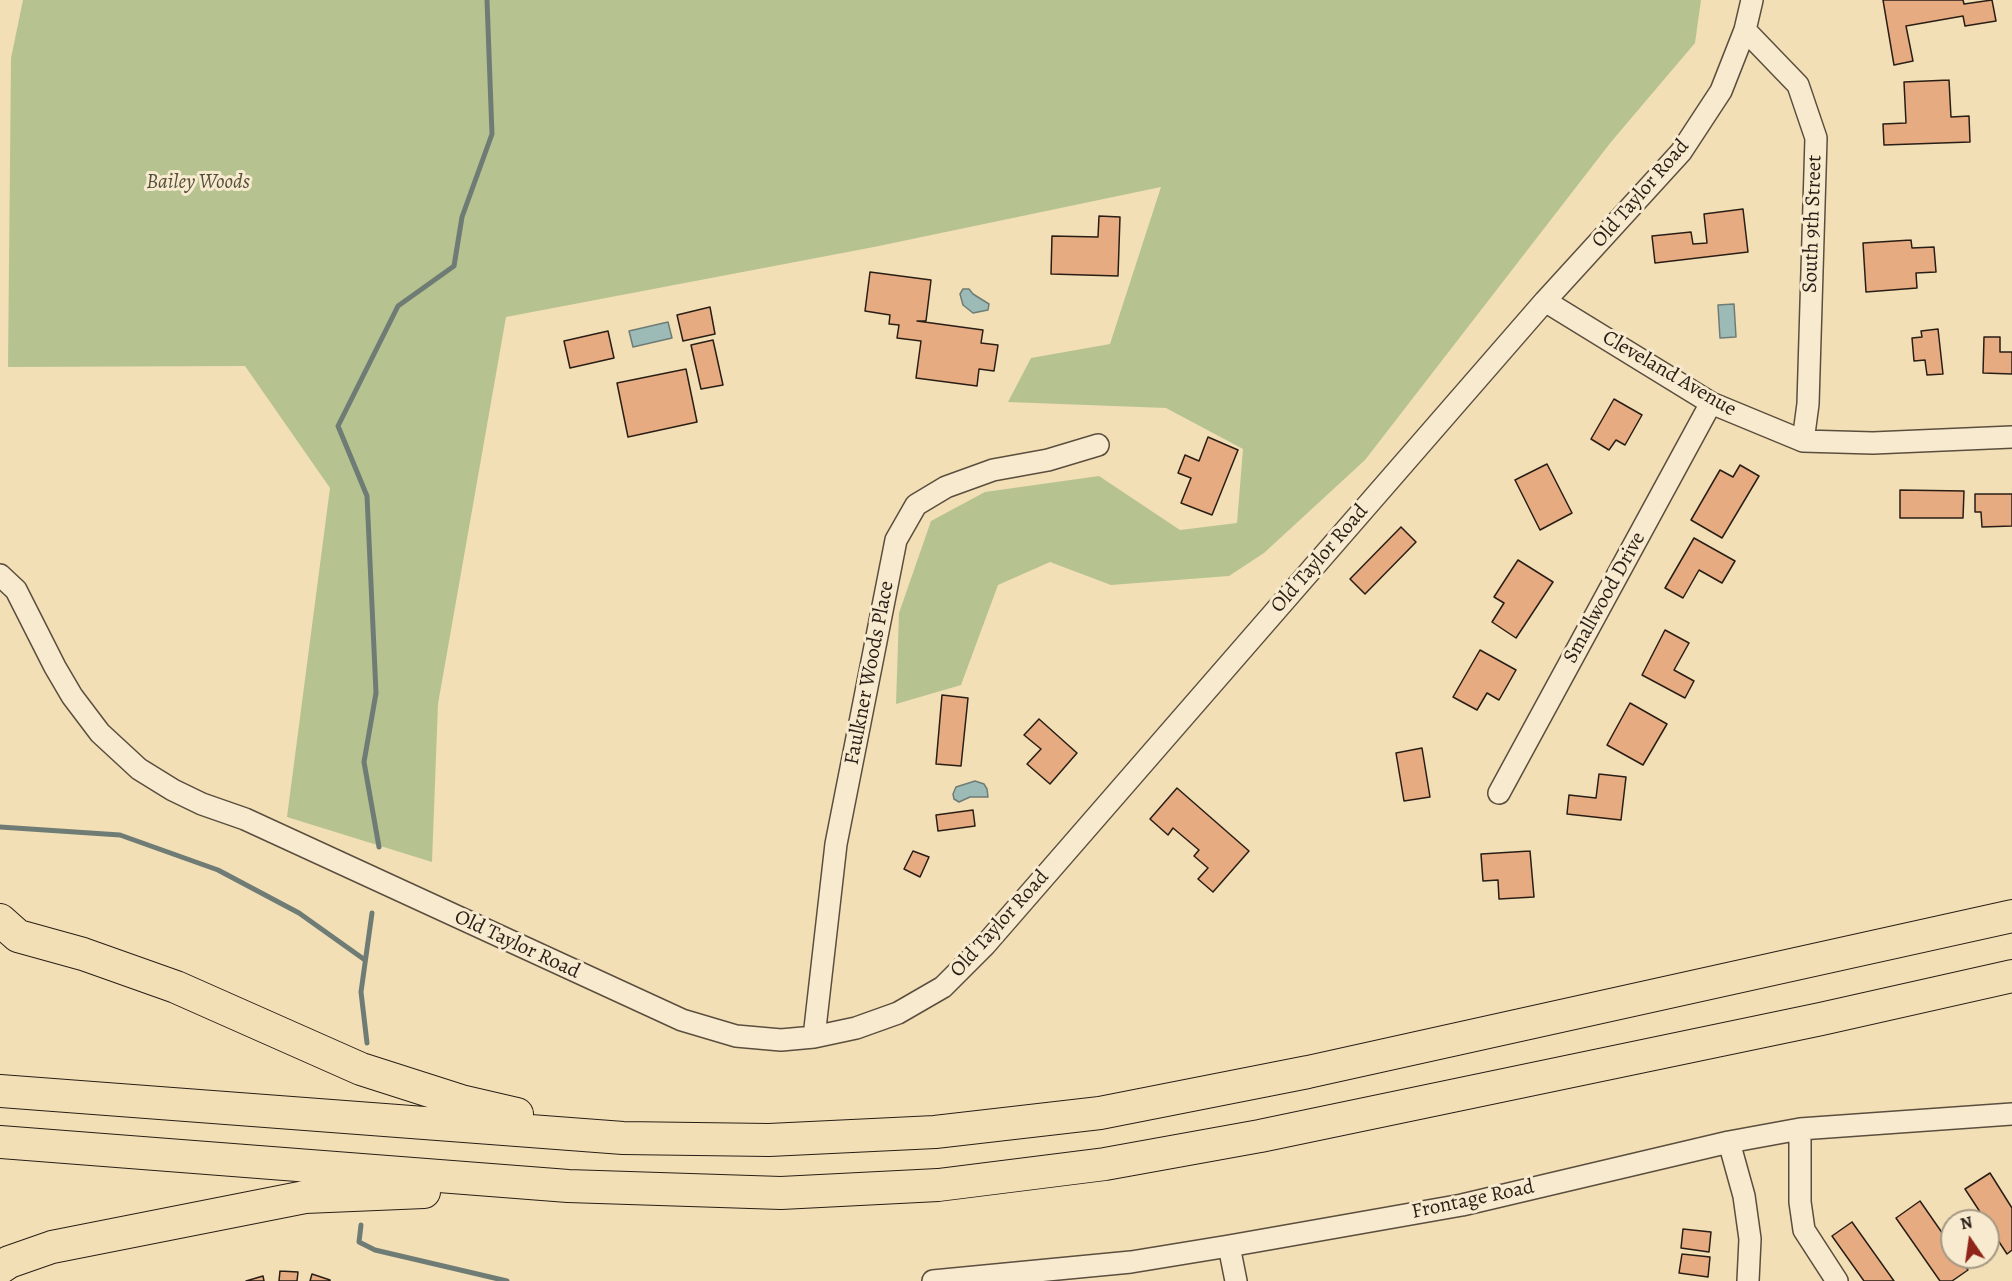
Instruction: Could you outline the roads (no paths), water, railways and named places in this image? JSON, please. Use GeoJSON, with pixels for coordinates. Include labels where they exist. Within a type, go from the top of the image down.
{"type":"FeatureCollection","features":[{"type":"Feature","properties":{"kind":"highway"},"geometry":{"type":"LineString","coordinates":[[1904,940],[2012,906]]}},
{"type":"Feature","properties":{"kind":"highway"},"geometry":{"type":"LineString","coordinates":[[0,1091],[623,1138],[768,1140],[935,1132],[1100,1113],[1308,1072],[2012,916]]}},
{"type":"Feature","properties":{"kind":"highway"},"geometry":{"type":"LineString","coordinates":[[0,920],[18,936],[82,954],[176,987],[361,1069],[460,1101],[623,1138]]}},
{"type":"Feature","properties":{"kind":"highway"},"geometry":{"type":"LineString","coordinates":[[0,1142],[568,1186],[781,1193],[938,1185],[1105,1164],[1318,1124],[1810,1022],[2012,976]]}},
{"type":"Feature","properties":{"kind":"highway"},"geometry":{"type":"LineString","coordinates":[[1933,993],[2012,991]]}},
{"type":"Feature","properties":{"kind":"highway"},"geometry":{"type":"LineString","coordinates":[[0,1268],[9,1262],[52,1247],[305,1197],[568,1186]]}},
{"type":"Feature","properties":{"kind":"street","name":"Old Taylor Road"},"geometry":{"type":"LineString","coordinates":[[0,575],[16,590],[72,696],[100,733],[139,769],[173,790],[202,804],[245,819],[682,1020],[736,1036],[781,1040],[814,1037],[856,1028],[898,1013],[943,987],[985,945],[1545,301],[1681,152],[1721,91],[1745,30],[1752,0]]}},
{"type":"Feature","properties":{"kind":"street","name":"South 9th Street"},"geometry":{"type":"LineString","coordinates":[[1745,30],[1798,85],[1816,138],[1808,405],[1803,441]]}},
{"type":"Feature","properties":{"kind":"street","name":"Cleveland Avenue"},"geometry":{"type":"LineString","coordinates":[[1545,301],[1711,403],[1803,441],[1873,443],[2012,437]]}},
{"type":"Feature","properties":{"kind":"street","name":"Smallwood Drive"},"geometry":{"type":"LineString","coordinates":[[1499,793],[1711,403]]}},
{"type":"Feature","properties":{"kind":"street","name":"Faulkner Woods Place"},"geometry":{"type":"LineString","coordinates":[[814,1037],[836,844],[896,540],[916,506],[946,487],[993,470],[1048,460],[1098,445]]}},
{"type":"Feature","properties":{"kind":"street","name":"Frontage Road"},"geometry":{"type":"LineString","coordinates":[[933,1281],[1131,1262],[1229,1246],[1462,1205],[1729,1142],[1800,1130],[2012,1114]]}},
{"type":"Feature","properties":{"kind":"street"},"geometry":{"type":"LineString","coordinates":[[1800,1130],[1800,1202],[1804,1230],[1837,1281]]}},
{"type":"Feature","properties":{"kind":"street"},"geometry":{"type":"LineString","coordinates":[[1729,1142],[1744,1196],[1750,1239],[1748,1281]]}},
{"type":"Feature","properties":{"kind":"street"},"geometry":{"type":"LineString","coordinates":[[1229,1246],[1236,1281]]}},
{"type":"Feature","properties":{"kind":"water"},"geometry":{"type":"Polygon","coordinates":[[[963,289],[969,289],[989,304],[988,310],[973,313],[963,305],[960,294],[963,289]]]}},
{"type":"Feature","properties":{"kind":"water"},"geometry":{"type":"Polygon","coordinates":[[[1734,304],[1736,337],[1720,338],[1718,305],[1734,304]]]}},
{"type":"Feature","properties":{"kind":"water"},"geometry":{"type":"Polygon","coordinates":[[[668,322],[672,338],[633,347],[629,331],[668,322]]]}},
{"type":"Feature","properties":{"kind":"water"},"geometry":{"type":"Polygon","coordinates":[[[975,781],[984,784],[988,797],[970,797],[959,802],[954,799],[953,794],[956,787],[975,781]]]}},
{"type":"Feature","properties":{"kind":"waterway"},"geometry":{"type":"LineString","coordinates":[[379,847],[364,762],[376,693],[367,496],[338,426],[398,306],[454,266],[462,217],[492,134],[487,0]]}},
{"type":"Feature","properties":{"kind":"waterway"},"geometry":{"type":"LineString","coordinates":[[0,827],[120,835],[218,870],[299,913],[365,960]]}},
{"type":"Feature","properties":{"kind":"waterway"},"geometry":{"type":"LineString","coordinates":[[367,1043],[361,992],[372,913]]}},
{"type":"Feature","properties":{"kind":"waterway"},"geometry":{"type":"LineString","coordinates":[[361,1225],[359,1242],[375,1250],[507,1281]]}},
{"type":"Feature","properties":{"kind":"park label","name":"Bailey Woods"},"geometry":{"type":"Point","coordinates":[198,183]}}]}
